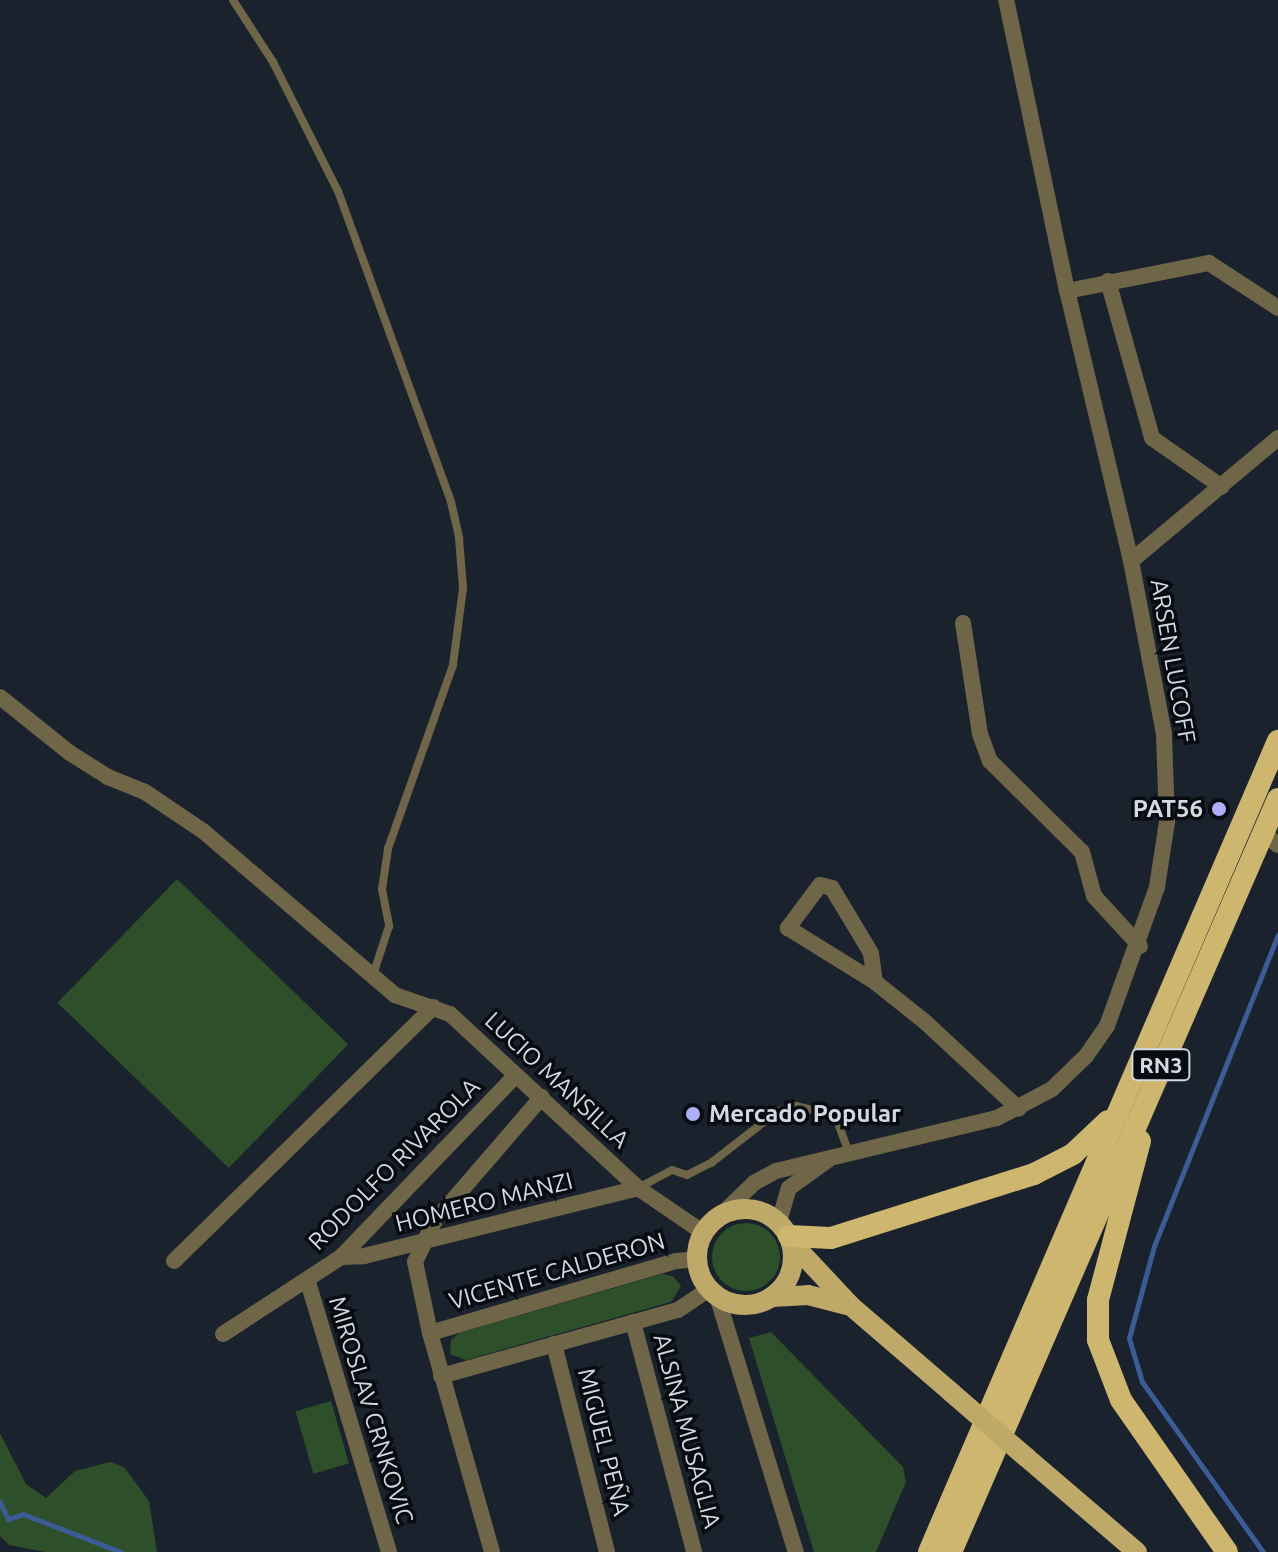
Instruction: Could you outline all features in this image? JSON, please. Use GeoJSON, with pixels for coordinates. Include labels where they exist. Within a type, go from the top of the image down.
{"type":"FeatureCollection","features":[{"type":"Feature","properties":{"kind":"highway","name":"RN3"},"geometry":{"type":"LineString","coordinates":[[929,1552],[1278,741]]}},
{"type":"Feature","properties":{"kind":"highway","name":"RN3"},"geometry":{"type":"LineString","coordinates":[[951,1552],[1161,1063],[1271,839],[1278,799]]}},
{"type":"Feature","properties":{"kind":"highway"},"geometry":{"type":"LineString","coordinates":[[1161,1063],[1100,1291],[1096,1329],[1113,1387],[1227,1552]]}},
{"type":"Feature","properties":{"kind":"highway"},"geometry":{"type":"LineString","coordinates":[[787,1234],[831,1238],[1056,1165],[1105,1125],[1129,1086]]}},
{"type":"Feature","properties":{"kind":"main road"},"geometry":{"type":"LineString","coordinates":[[851,1306],[808,1295],[772,1297],[745,1305],[713,1292],[697,1259],[704,1233],[720,1216],[751,1209],[787,1234],[851,1306],[1137,1552]]}},
{"type":"Feature","properties":{"kind":"main road"},"geometry":{"type":"LineString","coordinates":[[772,1297],[791,1273],[787,1234]]}},
{"type":"Feature","properties":{"kind":"street","name":"ARSEN LUCOFF"},"geometry":{"type":"LineString","coordinates":[[720,1216],[754,1183],[776,1171],[844,1152],[965,1127],[1019,1109],[1052,1089],[1086,1056],[1107,1026],[1140,946],[1162,868],[1168,794],[1164,734],[1131,561],[1067,291],[1006,0]]}},
{"type":"Feature","properties":{"kind":"street"},"geometry":{"type":"LineString","coordinates":[[1067,291],[1209,263],[1278,308]]}},
{"type":"Feature","properties":{"kind":"street"},"geometry":{"type":"LineString","coordinates":[[1108,281],[1152,438],[1222,487]]}},
{"type":"Feature","properties":{"kind":"street"},"geometry":{"type":"LineString","coordinates":[[1131,561],[1278,438]]}},
{"type":"Feature","properties":{"kind":"street"},"geometry":{"type":"LineString","coordinates":[[963,623],[980,734],[990,761],[1082,852],[1094,896],[1140,946]]}},
{"type":"Feature","properties":{"kind":"street","name":"LUCIO MANSILLA"},"geometry":{"type":"LineString","coordinates":[[0,697],[70,753],[108,777],[145,792],[203,831],[374,972],[395,995],[450,1014],[638,1188],[704,1233]]}},
{"type":"Feature","properties":{"kind":"street"},"geometry":{"type":"LineString","coordinates":[[875,982],[871,953],[832,888],[820,885],[788,928],[875,982],[1019,1109]]}},
{"type":"Feature","properties":{"kind":"street"},"geometry":{"type":"LineString","coordinates":[[174,1261],[433,1007]]}},
{"type":"Feature","properties":{"kind":"street","name":"RODOLFO RIVAROLA"},"geometry":{"type":"LineString","coordinates":[[223,1334],[308,1282],[341,1257],[516,1075]]}},
{"type":"Feature","properties":{"kind":"street"},"geometry":{"type":"LineString","coordinates":[[492,1552],[441,1376],[415,1262],[420,1243],[542,1097]]}},
{"type":"Feature","properties":{"kind":"street","name":"ARSEN LUCOFF"},"geometry":{"type":"LineString","coordinates":[[787,1234],[789,1188],[844,1152]]}},
{"type":"Feature","properties":{"kind":"street","name":"HOMERO MANZI"},"geometry":{"type":"LineString","coordinates":[[341,1257],[420,1243],[638,1188]]}},
{"type":"Feature","properties":{"kind":"street","name":"VICENTE CALDERON"},"geometry":{"type":"LineString","coordinates":[[430,1333],[697,1259]]}},
{"type":"Feature","properties":{"kind":"street","name":"MIROSLAV CRNKOVIC"},"geometry":{"type":"LineString","coordinates":[[308,1282],[389,1552]]}},
{"type":"Feature","properties":{"kind":"street"},"geometry":{"type":"LineString","coordinates":[[441,1376],[686,1306],[713,1292],[796,1552]]}},
{"type":"Feature","properties":{"kind":"street","name":"ALSINA MUSAGLIA"},"geometry":{"type":"LineString","coordinates":[[633,1322],[694,1552]]}},
{"type":"Feature","properties":{"kind":"street","name":"MIGUEL PEÑA"},"geometry":{"type":"LineString","coordinates":[[554,1344],[607,1552]]}},
{"type":"Feature","properties":{"kind":"lane"},"geometry":{"type":"LineString","coordinates":[[233,0],[273,62],[338,191],[451,502],[459,538],[463,588],[453,665],[388,849],[382,889],[389,926],[374,972]]}},
{"type":"Feature","properties":{"kind":"lane"},"geometry":{"type":"LineString","coordinates":[[638,1188],[672,1170],[687,1175],[711,1163],[778,1111],[796,1106],[827,1114],[838,1123],[846,1133],[844,1152]]}},
{"type":"Feature","properties":{"kind":"green space"},"geometry":{"type":"Polygon","coordinates":[[[177,879],[348,1044],[229,1168],[58,1003],[177,879]]]}},
{"type":"Feature","properties":{"kind":"green space"},"geometry":{"type":"Polygon","coordinates":[[[739,1223],[753,1223],[765,1228],[775,1238],[780,1257],[775,1276],[765,1286],[753,1291],[739,1291],[727,1286],[717,1276],[712,1264],[712,1250],[717,1238],[727,1228],[739,1223]]]}},
{"type":"Feature","properties":{"kind":"green space"},"geometry":{"type":"Polygon","coordinates":[[[662,1274],[673,1276],[681,1286],[671,1302],[466,1360],[450,1354],[451,1340],[459,1333],[662,1274]]]}},
{"type":"Feature","properties":{"kind":"green space"},"geometry":{"type":"Polygon","coordinates":[[[771,1332],[903,1467],[906,1482],[876,1552],[814,1552],[749,1338],[771,1332]]]}},
{"type":"Feature","properties":{"kind":"green space"},"geometry":{"type":"Polygon","coordinates":[[[331,1401],[349,1463],[313,1474],[295,1411],[331,1401]]]}},
{"type":"Feature","properties":{"kind":"green space"},"geometry":{"type":"Polygon","coordinates":[[[0,1433],[26,1484],[46,1498],[75,1471],[110,1462],[124,1467],[149,1501],[157,1552],[45,1552],[9,1545],[0,1536],[0,1433]]]}},
{"type":"Feature","properties":{"kind":"waterway"},"geometry":{"type":"LineString","coordinates":[[1263,1552],[1142,1382],[1129,1338],[1154,1246],[1278,935]]}},
{"type":"Feature","properties":{"kind":"waterway"},"geometry":{"type":"LineString","coordinates":[[0,1502],[8,1519],[23,1514],[121,1552]]}},
{"type":"Feature","properties":{"kind":"place","name":"PAT56"},"geometry":{"type":"Point","coordinates":[1219,809]}},
{"type":"Feature","properties":{"kind":"place","name":"Mercado Popular"},"geometry":{"type":"Point","coordinates":[693,1114]}}]}
